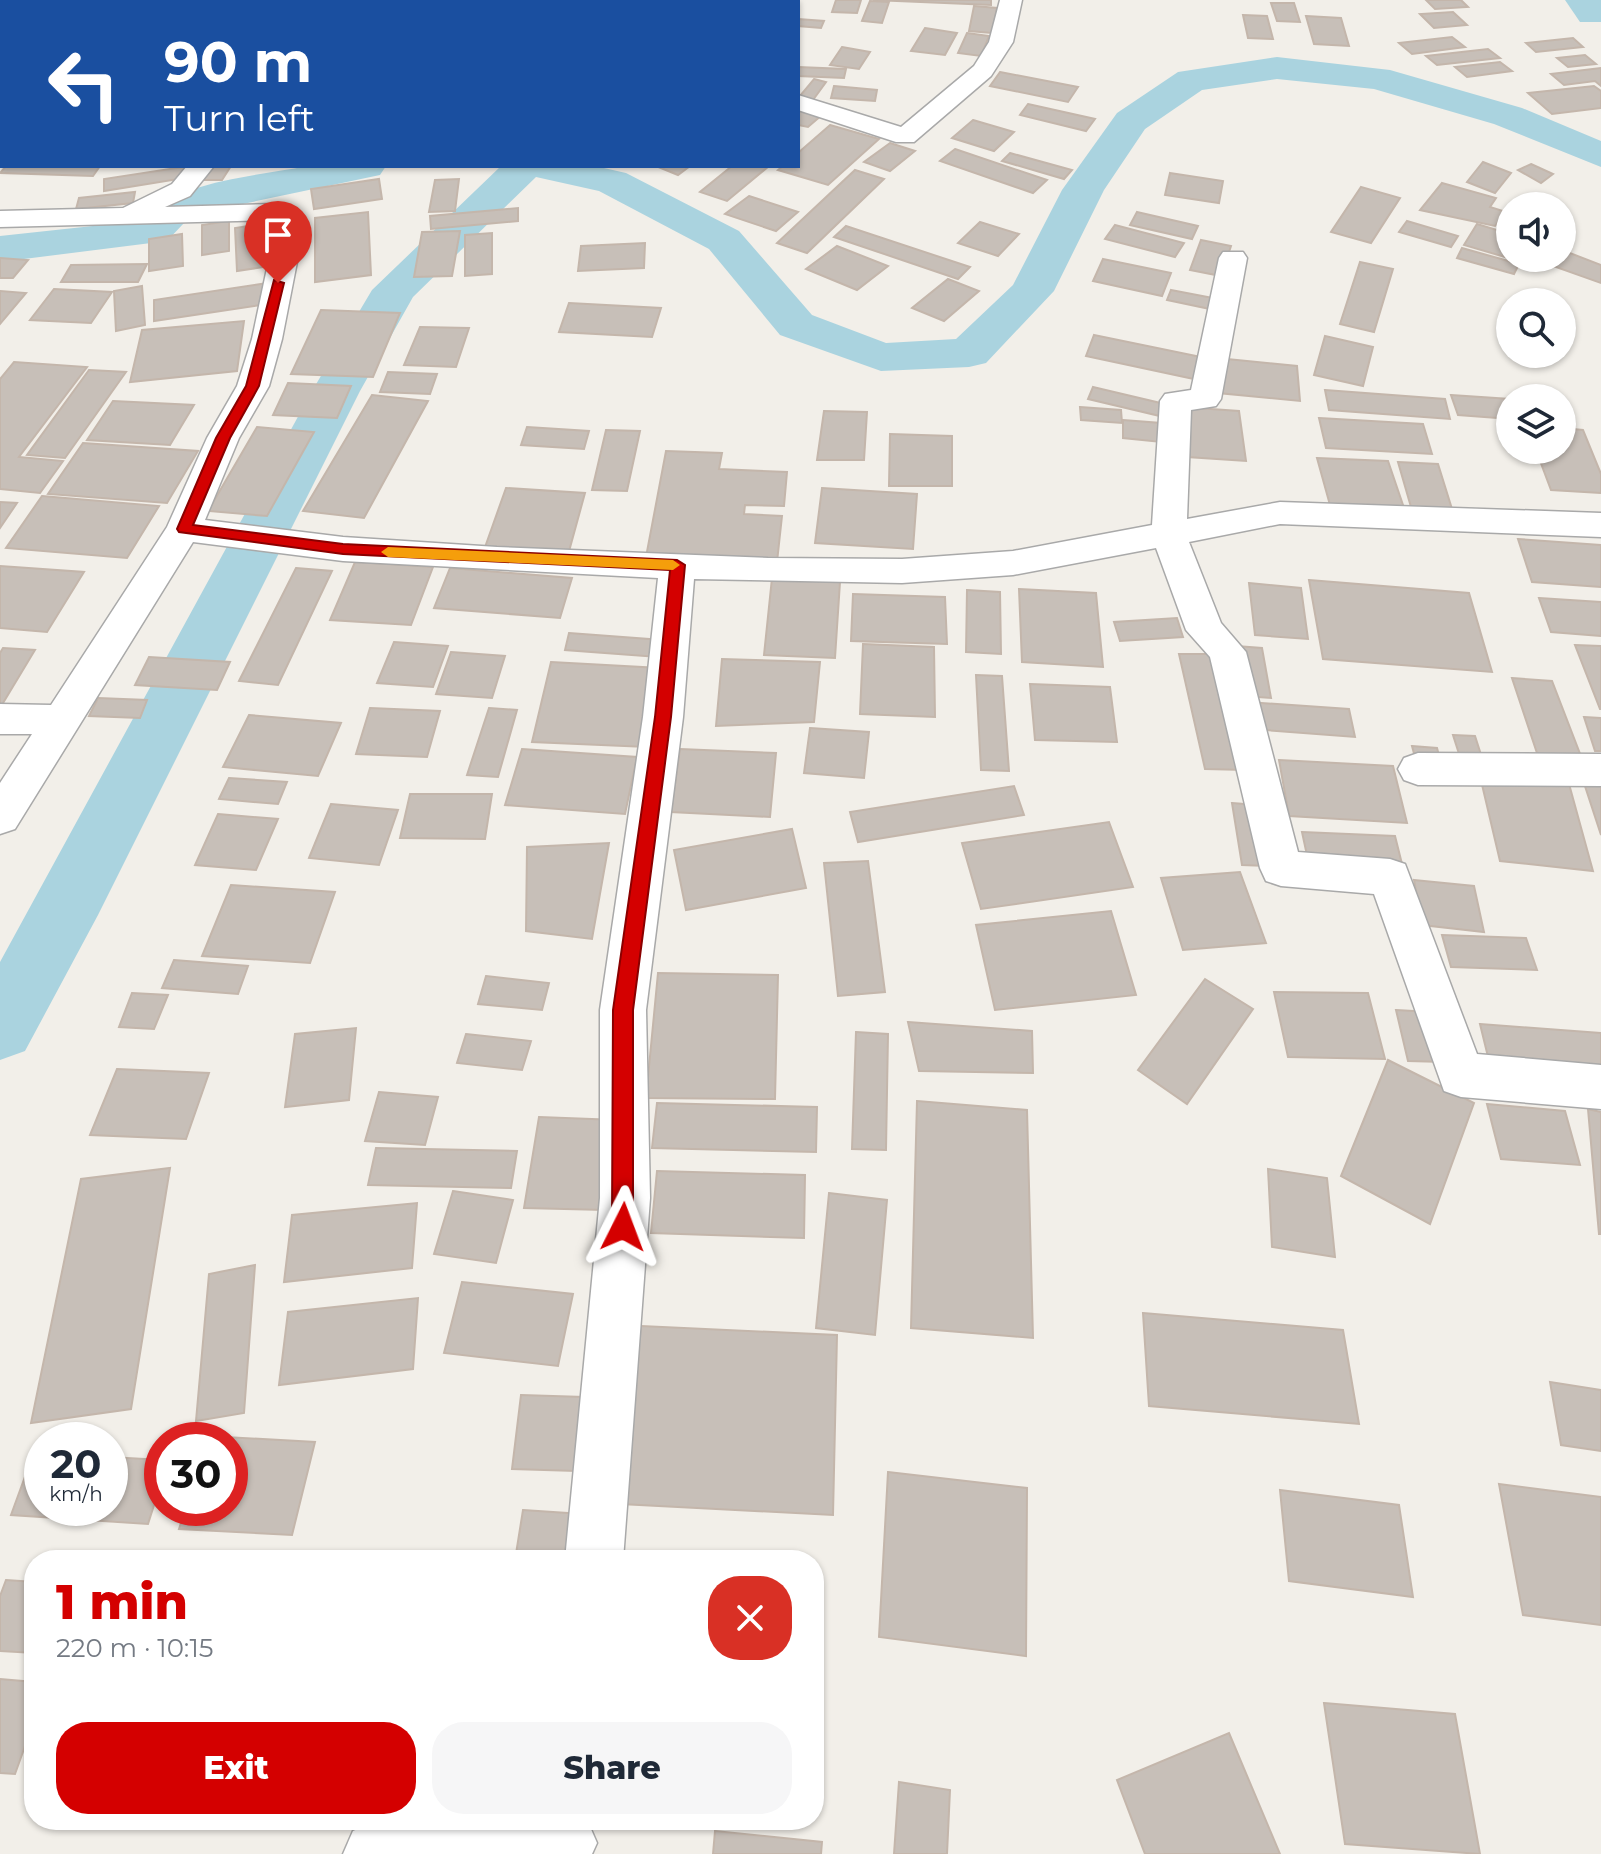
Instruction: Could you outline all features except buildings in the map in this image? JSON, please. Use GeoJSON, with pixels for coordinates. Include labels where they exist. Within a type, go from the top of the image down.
{"type":"FeatureCollection","features":[{"type":"Feature","properties":{"kind":"street"},"geometry":{"type":"LineString","coordinates":[[800,103],[905,137],[983,71],[1001,42],[1011,0]]}},
{"type":"Feature","properties":{"kind":"street"},"geometry":{"type":"LineString","coordinates":[[119,216],[181,190],[199,168]]}},
{"type":"Feature","properties":{"kind":"street"},"geometry":{"type":"LineString","coordinates":[[0,219],[277,212],[288,217],[290,226],[267,339],[253,386],[223,438],[184,529],[0,817]]}},
{"type":"Feature","properties":{"kind":"street"},"geometry":{"type":"LineString","coordinates":[[1233,258],[1205,399],[1176,401],[1169,535],[1205,630],[1227,652],[1281,868],[1390,877],[1461,1075],[1601,1087]]}},
{"type":"Feature","properties":{"kind":"street"},"geometry":{"type":"LineString","coordinates":[[184,529],[343,549],[677,565],[902,571],[1013,563],[1280,513],[1601,525]]}},
{"type":"Feature","properties":{"kind":"street"},"geometry":{"type":"LineString","coordinates":[[595,1550],[625,1198],[623,1010],[663,717],[677,565]]}},
{"type":"Feature","properties":{"kind":"street"},"geometry":{"type":"LineString","coordinates":[[0,719],[63,720]]}},
{"type":"Feature","properties":{"kind":"street"},"geometry":{"type":"LineString","coordinates":[[1418,769],[1601,770]]}},
{"type":"Feature","properties":{"kind":"street"},"geometry":{"type":"LineString","coordinates":[[376,1854],[567,1839]]}},
{"type":"Feature","properties":{"kind":"water"},"geometry":{"type":"Polygon","coordinates":[[[1565,0],[1601,0],[1601,22],[1580,22],[1565,0]]]}},
{"type":"Feature","properties":{"kind":"waterway"},"geometry":{"type":"LineString","coordinates":[[550,168],[612,182],[724,240],[796,325],[881,357],[969,353],[1032,291],[1083,190],[1131,121],[1191,80],[1277,68],[1377,78],[1508,116],[1601,155]]}},
{"type":"Feature","properties":{"kind":"waterway"},"geometry":{"type":"LineString","coordinates":[[0,249],[152,232],[169,214],[207,199],[356,168]]}},
{"type":"Feature","properties":{"kind":"waterway"},"geometry":{"type":"LineString","coordinates":[[0,1028],[74,895],[336,391],[394,290],[522,168]]}},
{"type":"Feature","properties":{"kind":"slow traffic"},"geometry":{"type":"LineString","coordinates":[[388,552],[673,565]]}},
{"type":"Feature","properties":{"kind":"route"},"geometry":{"type":"LineString","coordinates":[[278,283],[267,339],[253,386],[223,438],[184,529],[343,549],[497,559],[677,565],[663,717],[623,1010],[623,1227]]}}]}
